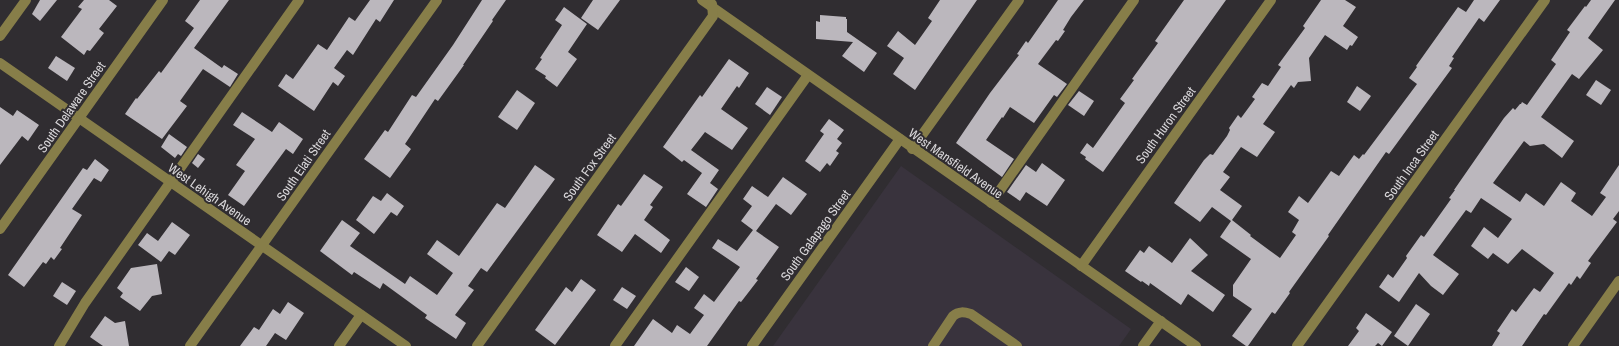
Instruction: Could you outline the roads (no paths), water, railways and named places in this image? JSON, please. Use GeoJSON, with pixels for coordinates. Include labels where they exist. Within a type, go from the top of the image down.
{"type":"FeatureCollection","features":[{"type":"Feature","properties":{"kind":"street"},"geometry":{"type":"LineString","coordinates":[[0,36],[26,0]]}},
{"type":"Feature","properties":{"kind":"street","name":"South Delaware Street"},"geometry":{"type":"LineString","coordinates":[[0,229],[163,0]]}},
{"type":"Feature","properties":{"kind":"street"},"geometry":{"type":"LineString","coordinates":[[59,346],[85,303],[299,0]]}},
{"type":"Feature","properties":{"kind":"street","name":"South Elati Street"},"geometry":{"type":"LineString","coordinates":[[190,346],[437,0]]}},
{"type":"Feature","properties":{"kind":"street","name":"West Mansfield Avenue"},"geometry":{"type":"LineString","coordinates":[[702,0],[712,3],[808,75],[912,149],[1196,346]]}},
{"type":"Feature","properties":{"kind":"street"},"geometry":{"type":"LineString","coordinates":[[912,149],[1019,0]]}},
{"type":"Feature","properties":{"kind":"street"},"geometry":{"type":"LineString","coordinates":[[991,203],[1134,0]]}},
{"type":"Feature","properties":{"kind":"street","name":"South Huron Street"},"geometry":{"type":"LineString","coordinates":[[1080,266],[1271,0]]}},
{"type":"Feature","properties":{"kind":"street","name":"South Inca Street"},"geometry":{"type":"LineString","coordinates":[[1297,346],[1545,0]]}},
{"type":"Feature","properties":{"kind":"street","name":"South Fox Street"},"geometry":{"type":"LineString","coordinates":[[477,346],[713,16],[712,3]]}},
{"type":"Feature","properties":{"kind":"street","name":"West Lehigh Avenue"},"geometry":{"type":"LineString","coordinates":[[0,63],[406,346]]}},
{"type":"Feature","properties":{"kind":"street"},"geometry":{"type":"LineString","coordinates":[[615,346],[808,75]]}},
{"type":"Feature","properties":{"kind":"street","name":"South Galapago Street"},"geometry":{"type":"LineString","coordinates":[[752,346],[900,139]]}},
{"type":"Feature","properties":{"kind":"street"},"geometry":{"type":"LineString","coordinates":[[1572,346],[1619,281]]}},
{"type":"Feature","properties":{"kind":"street"},"geometry":{"type":"LineString","coordinates":[[933,346],[953,316],[957,312],[964,312],[971,314],[1017,346]]}},
{"type":"Feature","properties":{"kind":"street"},"geometry":{"type":"LineString","coordinates":[[339,346],[361,315]]}},
{"type":"Feature","properties":{"kind":"street"},"geometry":{"type":"LineString","coordinates":[[1143,346],[1161,321]]}}]}
